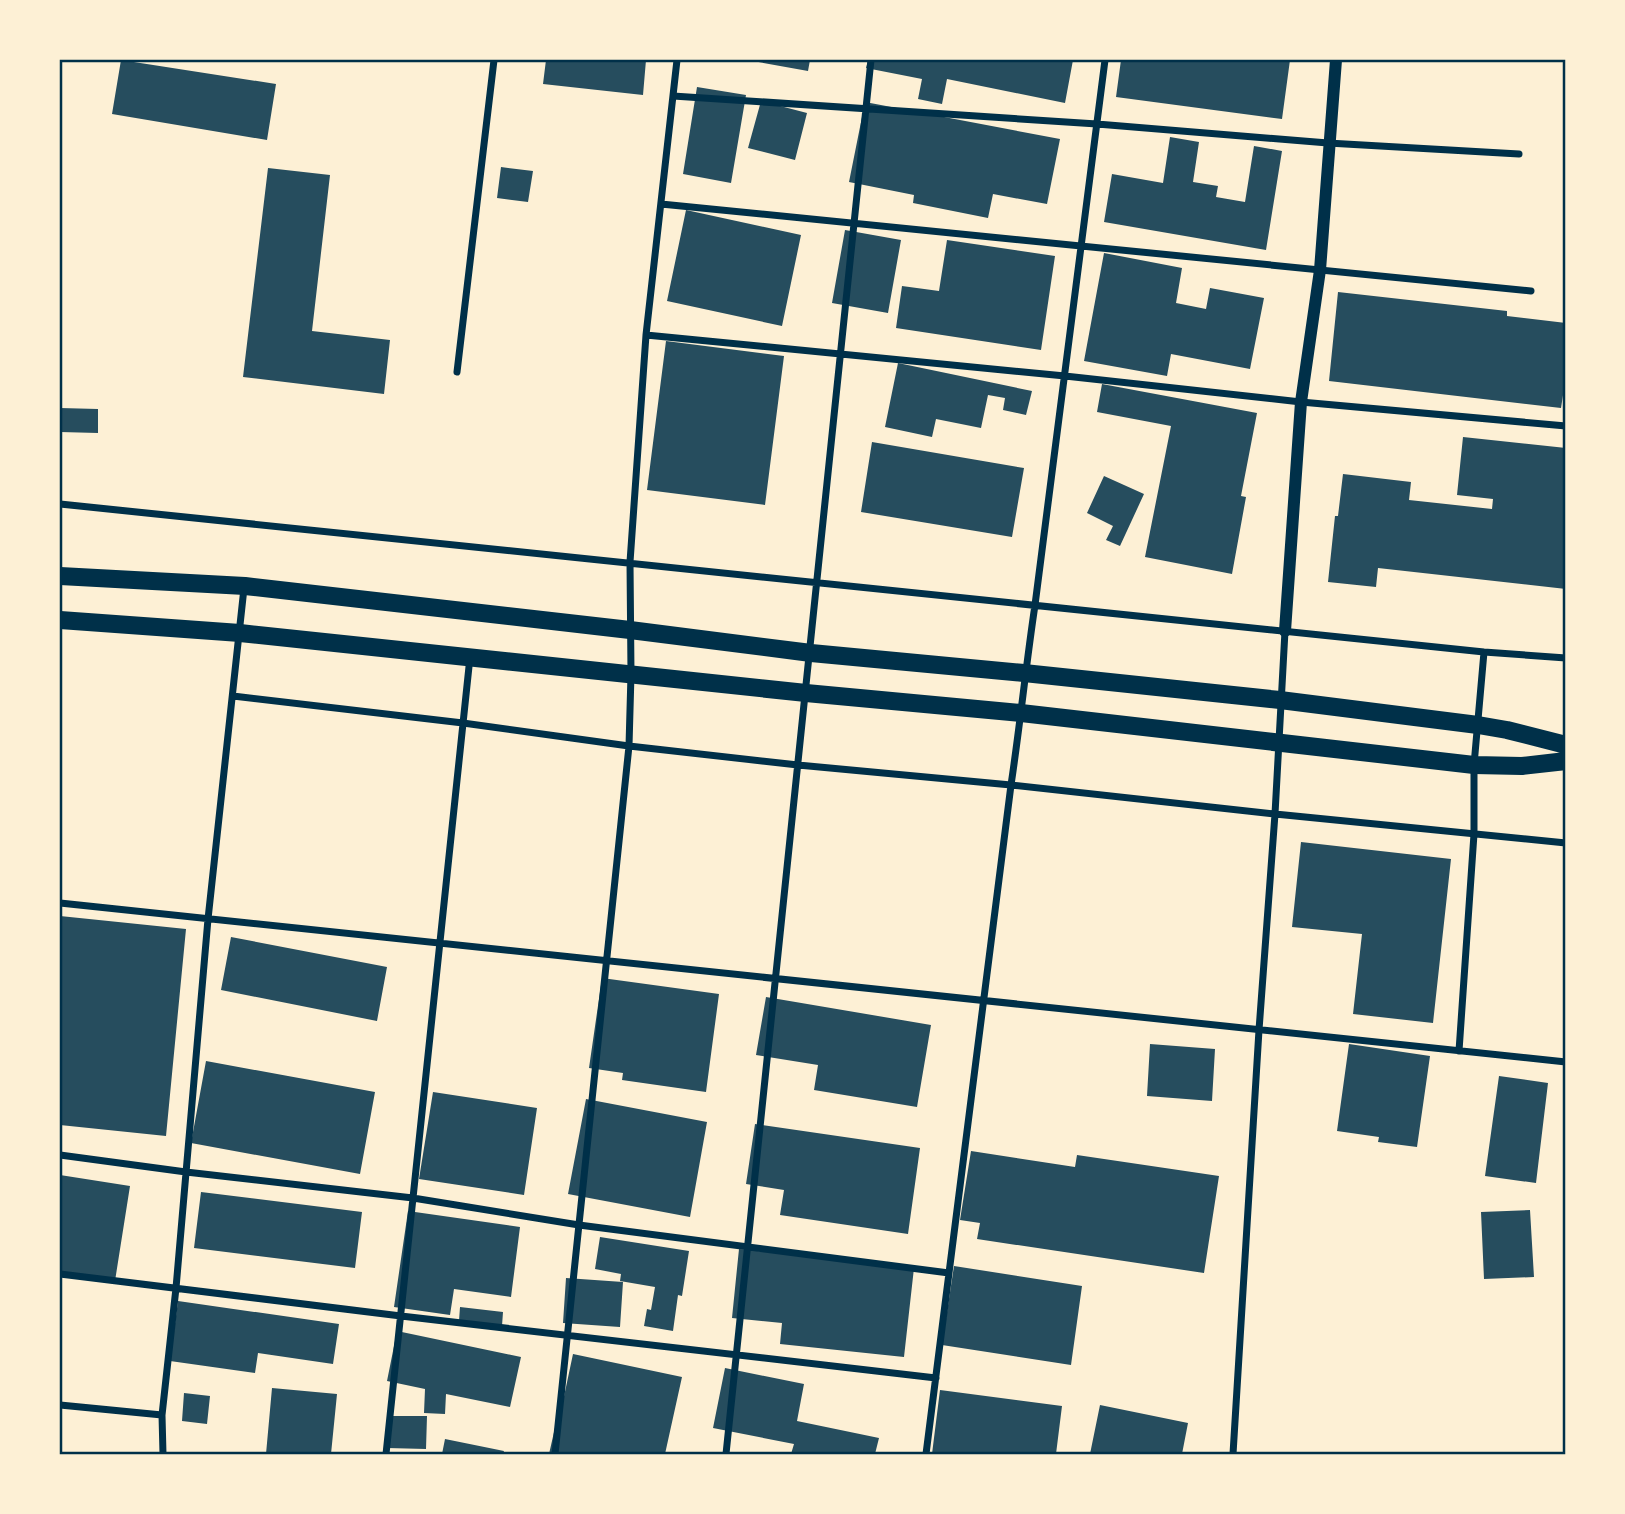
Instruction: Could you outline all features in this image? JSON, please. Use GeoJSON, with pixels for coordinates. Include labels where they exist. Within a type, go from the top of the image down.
{"type":"FeatureCollection","features":[{"type":"Feature","properties":{"kind":"main road"},"geometry":{"type":"LineString","coordinates":[[60,576],[245,586],[811,653],[1280,700],[1478,725],[1566,745]]}},
{"type":"Feature","properties":{"kind":"main road"},"geometry":{"type":"LineString","coordinates":[[60,620],[240,633],[1021,713],[1474,765],[1522,766],[1566,761]]}},
{"type":"Feature","properties":{"kind":"street"},"geometry":{"type":"LineString","coordinates":[[457,372],[494,60]]}},
{"type":"Feature","properties":{"kind":"street"},"geometry":{"type":"LineString","coordinates":[[555,1454],[629,746],[630,562],[646,335],[677,60]]}},
{"type":"Feature","properties":{"kind":"street"},"geometry":{"type":"LineString","coordinates":[[726,1454],[872,60]]}},
{"type":"Feature","properties":{"kind":"street"},"geometry":{"type":"LineString","coordinates":[[926,1454],[1024,673],[1105,60]]}},
{"type":"Feature","properties":{"kind":"street"},"geometry":{"type":"LineString","coordinates":[[1233,1454],[1301,402],[1320,270],[1336,60]]}},
{"type":"Feature","properties":{"kind":"street"},"geometry":{"type":"LineString","coordinates":[[673,96],[1518,154]]}},
{"type":"Feature","properties":{"kind":"street"},"geometry":{"type":"LineString","coordinates":[[660,204],[1531,291]]}},
{"type":"Feature","properties":{"kind":"street"},"geometry":{"type":"LineString","coordinates":[[646,335],[1301,402],[1566,426]]}},
{"type":"Feature","properties":{"kind":"street"},"geometry":{"type":"LineString","coordinates":[[60,504],[1484,652],[1566,658]]}},
{"type":"Feature","properties":{"kind":"street"},"geometry":{"type":"LineString","coordinates":[[163,1454],[162,1415],[176,1288],[208,919],[245,586]]}},
{"type":"Feature","properties":{"kind":"street"},"geometry":{"type":"LineString","coordinates":[[1459,1051],[1474,834],[1474,765],[1484,652]]}},
{"type":"Feature","properties":{"kind":"street"},"geometry":{"type":"LineString","coordinates":[[386,1454],[470,657]]}},
{"type":"Feature","properties":{"kind":"street"},"geometry":{"type":"LineString","coordinates":[[233,696],[798,765],[1566,843]]}},
{"type":"Feature","properties":{"kind":"street"},"geometry":{"type":"LineString","coordinates":[[60,903],[1566,1062]]}},
{"type":"Feature","properties":{"kind":"street"},"geometry":{"type":"LineString","coordinates":[[60,1155],[413,1198],[579,1225],[949,1273]]}},
{"type":"Feature","properties":{"kind":"street"},"geometry":{"type":"LineString","coordinates":[[60,1274],[936,1378]]}},
{"type":"Feature","properties":{"kind":"street"},"geometry":{"type":"LineString","coordinates":[[60,1405],[162,1415]]}},
{"type":"Feature","properties":{"kind":"building"},"geometry":{"type":"Polygon","coordinates":[[[121,60],[276,84],[267,140],[112,114],[121,60]]]}},
{"type":"Feature","properties":{"kind":"building"},"geometry":{"type":"Polygon","coordinates":[[[546,60],[646,60],[643,95],[543,84],[546,60]]]}},
{"type":"Feature","properties":{"kind":"building"},"geometry":{"type":"Polygon","coordinates":[[[753,60],[810,60],[808,71],[753,60]]]}},
{"type":"Feature","properties":{"kind":"building"},"geometry":{"type":"Polygon","coordinates":[[[868,60],[1073,60],[1065,103],[947,79],[942,104],[918,99],[922,79],[866,68],[868,60]]]}},
{"type":"Feature","properties":{"kind":"building"},"geometry":{"type":"Polygon","coordinates":[[[1121,60],[1290,60],[1282,119],[1116,97],[1121,60]]]}},
{"type":"Feature","properties":{"kind":"building"},"geometry":{"type":"Polygon","coordinates":[[[697,87],[746,95],[731,183],[683,174],[697,87]]]}},
{"type":"Feature","properties":{"kind":"building"},"geometry":{"type":"Polygon","coordinates":[[[761,101],[807,113],[795,160],[748,148],[761,101]]]}},
{"type":"Feature","properties":{"kind":"building"},"geometry":{"type":"Polygon","coordinates":[[[865,102],[1060,139],[1047,204],[993,194],[988,218],[913,203],[914,195],[849,182],[865,102]]]}},
{"type":"Feature","properties":{"kind":"building"},"geometry":{"type":"Polygon","coordinates":[[[1170,137],[1199,142],[1193,182],[1218,186],[1216,197],[1245,202],[1254,146],[1282,151],[1266,250],[1104,222],[1112,174],[1163,183],[1170,137]]]}},
{"type":"Feature","properties":{"kind":"building"},"geometry":{"type":"Polygon","coordinates":[[[501,167],[533,171],[528,202],[497,198],[501,167]]]}},
{"type":"Feature","properties":{"kind":"building"},"geometry":{"type":"Polygon","coordinates":[[[268,168],[330,175],[312,331],[390,340],[384,394],[243,377],[268,168]]]}},
{"type":"Feature","properties":{"kind":"building"},"geometry":{"type":"Polygon","coordinates":[[[686,210],[801,235],[782,326],[667,301],[686,210]]]}},
{"type":"Feature","properties":{"kind":"building"},"geometry":{"type":"Polygon","coordinates":[[[845,230],[901,240],[888,313],[832,303],[845,230]]]}},
{"type":"Feature","properties":{"kind":"building"},"geometry":{"type":"Polygon","coordinates":[[[947,240],[1055,256],[1041,350],[896,328],[902,286],[939,291],[947,240]]]}},
{"type":"Feature","properties":{"kind":"building"},"geometry":{"type":"Polygon","coordinates":[[[1104,253],[1182,268],[1176,303],[1206,309],[1210,288],[1264,298],[1250,369],[1171,354],[1167,376],[1084,361],[1104,253]]]}},
{"type":"Feature","properties":{"kind":"building"},"geometry":{"type":"Polygon","coordinates":[[[1338,292],[1507,311],[1507,316],[1566,323],[1566,376],[1561,408],[1329,381],[1338,292]]]}},
{"type":"Feature","properties":{"kind":"building"},"geometry":{"type":"Polygon","coordinates":[[[666,341],[784,356],[765,505],[647,490],[666,341]]]}},
{"type":"Feature","properties":{"kind":"building"},"geometry":{"type":"Polygon","coordinates":[[[898,363],[1032,391],[1026,415],[1003,410],[1005,398],[988,395],[981,428],[936,419],[932,437],[885,427],[898,363]]]}},
{"type":"Feature","properties":{"kind":"building"},"geometry":{"type":"Polygon","coordinates":[[[1102,384],[1257,413],[1241,496],[1246,497],[1232,574],[1145,557],[1171,426],[1097,412],[1102,384]]]}},
{"type":"Feature","properties":{"kind":"building"},"geometry":{"type":"Polygon","coordinates":[[[60,408],[98,409],[98,433],[60,432],[60,408]]]}},
{"type":"Feature","properties":{"kind":"building"},"geometry":{"type":"Polygon","coordinates":[[[1463,437],[1566,448],[1566,589],[1378,568],[1376,587],[1328,582],[1335,516],[1338,516],[1343,474],[1411,482],[1409,500],[1492,509],[1493,499],[1457,495],[1463,437]]]}},
{"type":"Feature","properties":{"kind":"building"},"geometry":{"type":"Polygon","coordinates":[[[872,442],[1024,468],[1012,537],[861,512],[872,442]]]}},
{"type":"Feature","properties":{"kind":"building"},"geometry":{"type":"Polygon","coordinates":[[[1104,476],[1144,494],[1120,546],[1106,540],[1113,526],[1087,513],[1104,476]]]}},
{"type":"Feature","properties":{"kind":"building"},"geometry":{"type":"Polygon","coordinates":[[[1301,842],[1451,859],[1433,1023],[1353,1014],[1362,934],[1292,927],[1301,842]]]}},
{"type":"Feature","properties":{"kind":"building"},"geometry":{"type":"Polygon","coordinates":[[[60,916],[186,929],[166,1136],[60,1125],[60,916]]]}},
{"type":"Feature","properties":{"kind":"building"},"geometry":{"type":"Polygon","coordinates":[[[231,937],[387,967],[377,1021],[221,990],[231,937]]]}},
{"type":"Feature","properties":{"kind":"building"},"geometry":{"type":"Polygon","coordinates":[[[602,978],[719,994],[706,1092],[622,1080],[623,1073],[589,1068],[602,978]]]}},
{"type":"Feature","properties":{"kind":"building"},"geometry":{"type":"Polygon","coordinates":[[[766,997],[931,1025],[917,1107],[814,1090],[818,1065],[756,1055],[766,997]]]}},
{"type":"Feature","properties":{"kind":"building"},"geometry":{"type":"Polygon","coordinates":[[[1150,1044],[1215,1049],[1212,1101],[1147,1096],[1150,1044]]]}},
{"type":"Feature","properties":{"kind":"building"},"geometry":{"type":"Polygon","coordinates":[[[1349,1044],[1430,1056],[1417,1147],[1378,1142],[1379,1137],[1337,1131],[1349,1044]]]}},
{"type":"Feature","properties":{"kind":"building"},"geometry":{"type":"Polygon","coordinates":[[[206,1061],[375,1092],[360,1174],[191,1143],[206,1061]]]}},
{"type":"Feature","properties":{"kind":"building"},"geometry":{"type":"Polygon","coordinates":[[[1499,1076],[1548,1083],[1536,1183],[1485,1176],[1499,1076]]]}},
{"type":"Feature","properties":{"kind":"building"},"geometry":{"type":"Polygon","coordinates":[[[433,1092],[537,1108],[524,1195],[419,1179],[433,1092]]]}},
{"type":"Feature","properties":{"kind":"building"},"geometry":{"type":"Polygon","coordinates":[[[586,1099],[707,1122],[690,1217],[568,1194],[586,1099]]]}},
{"type":"Feature","properties":{"kind":"building"},"geometry":{"type":"Polygon","coordinates":[[[755,1124],[920,1148],[908,1234],[780,1215],[784,1190],[746,1184],[755,1124]]]}},
{"type":"Feature","properties":{"kind":"building"},"geometry":{"type":"Polygon","coordinates":[[[971,1151],[1075,1167],[1077,1155],[1219,1176],[1204,1273],[977,1239],[980,1223],[960,1220],[971,1151]]]}},
{"type":"Feature","properties":{"kind":"building"},"geometry":{"type":"Polygon","coordinates":[[[60,1175],[130,1186],[115,1281],[60,1272],[60,1175]]]}},
{"type":"Feature","properties":{"kind":"building"},"geometry":{"type":"Polygon","coordinates":[[[201,1192],[362,1212],[355,1268],[194,1248],[201,1192]]]}},
{"type":"Feature","properties":{"kind":"building"},"geometry":{"type":"Polygon","coordinates":[[[1530,1210],[1534,1277],[1484,1279],[1481,1212],[1530,1210]]]}},
{"type":"Feature","properties":{"kind":"building"},"geometry":{"type":"Polygon","coordinates":[[[408,1211],[520,1227],[511,1297],[454,1289],[450,1315],[394,1307],[408,1211]]]}},
{"type":"Feature","properties":{"kind":"building"},"geometry":{"type":"Polygon","coordinates":[[[600,1237],[689,1251],[682,1296],[678,1295],[673,1331],[644,1326],[647,1309],[651,1310],[655,1287],[620,1281],[621,1274],[595,1269],[600,1237]]]}},
{"type":"Feature","properties":{"kind":"building"},"geometry":{"type":"Polygon","coordinates":[[[739,1249],[914,1268],[904,1357],[780,1344],[782,1323],[732,1318],[739,1249]]]}},
{"type":"Feature","properties":{"kind":"building"},"geometry":{"type":"Polygon","coordinates":[[[954,1266],[1082,1286],[1071,1365],[942,1345],[954,1266]]]}},
{"type":"Feature","properties":{"kind":"building"},"geometry":{"type":"Polygon","coordinates":[[[566,1278],[623,1282],[620,1327],[563,1323],[566,1278]]]}},
{"type":"Feature","properties":{"kind":"building"},"geometry":{"type":"Polygon","coordinates":[[[178,1301],[339,1324],[333,1364],[258,1353],[255,1373],[170,1361],[178,1301]]]}},
{"type":"Feature","properties":{"kind":"building"},"geometry":{"type":"Polygon","coordinates":[[[460,1307],[503,1312],[502,1326],[459,1321],[460,1307]]]}},
{"type":"Feature","properties":{"kind":"building"},"geometry":{"type":"Polygon","coordinates":[[[397,1331],[521,1357],[510,1407],[446,1394],[445,1414],[424,1413],[425,1389],[387,1381],[397,1331]]]}},
{"type":"Feature","properties":{"kind":"building"},"geometry":{"type":"Polygon","coordinates":[[[573,1354],[682,1377],[665,1454],[549,1454],[573,1354]]]}},
{"type":"Feature","properties":{"kind":"building"},"geometry":{"type":"Polygon","coordinates":[[[725,1368],[804,1384],[797,1421],[879,1438],[875,1454],[791,1454],[794,1444],[713,1428],[725,1368]]]}},
{"type":"Feature","properties":{"kind":"building"},"geometry":{"type":"Polygon","coordinates":[[[272,1388],[337,1394],[331,1454],[266,1454],[272,1388]]]}},
{"type":"Feature","properties":{"kind":"building"},"geometry":{"type":"Polygon","coordinates":[[[940,1390],[1062,1406],[1056,1454],[932,1454],[940,1390]]]}},
{"type":"Feature","properties":{"kind":"building"},"geometry":{"type":"Polygon","coordinates":[[[184,1393],[210,1396],[207,1424],[182,1421],[184,1393]]]}},
{"type":"Feature","properties":{"kind":"building"},"geometry":{"type":"Polygon","coordinates":[[[1100,1405],[1188,1423],[1182,1454],[1090,1454],[1100,1405]]]}},
{"type":"Feature","properties":{"kind":"building"},"geometry":{"type":"Polygon","coordinates":[[[387,1416],[427,1416],[426,1449],[387,1448],[387,1416]]]}},
{"type":"Feature","properties":{"kind":"building"},"geometry":{"type":"Polygon","coordinates":[[[445,1439],[504,1451],[503,1454],[442,1454],[445,1439]]]}}]}
